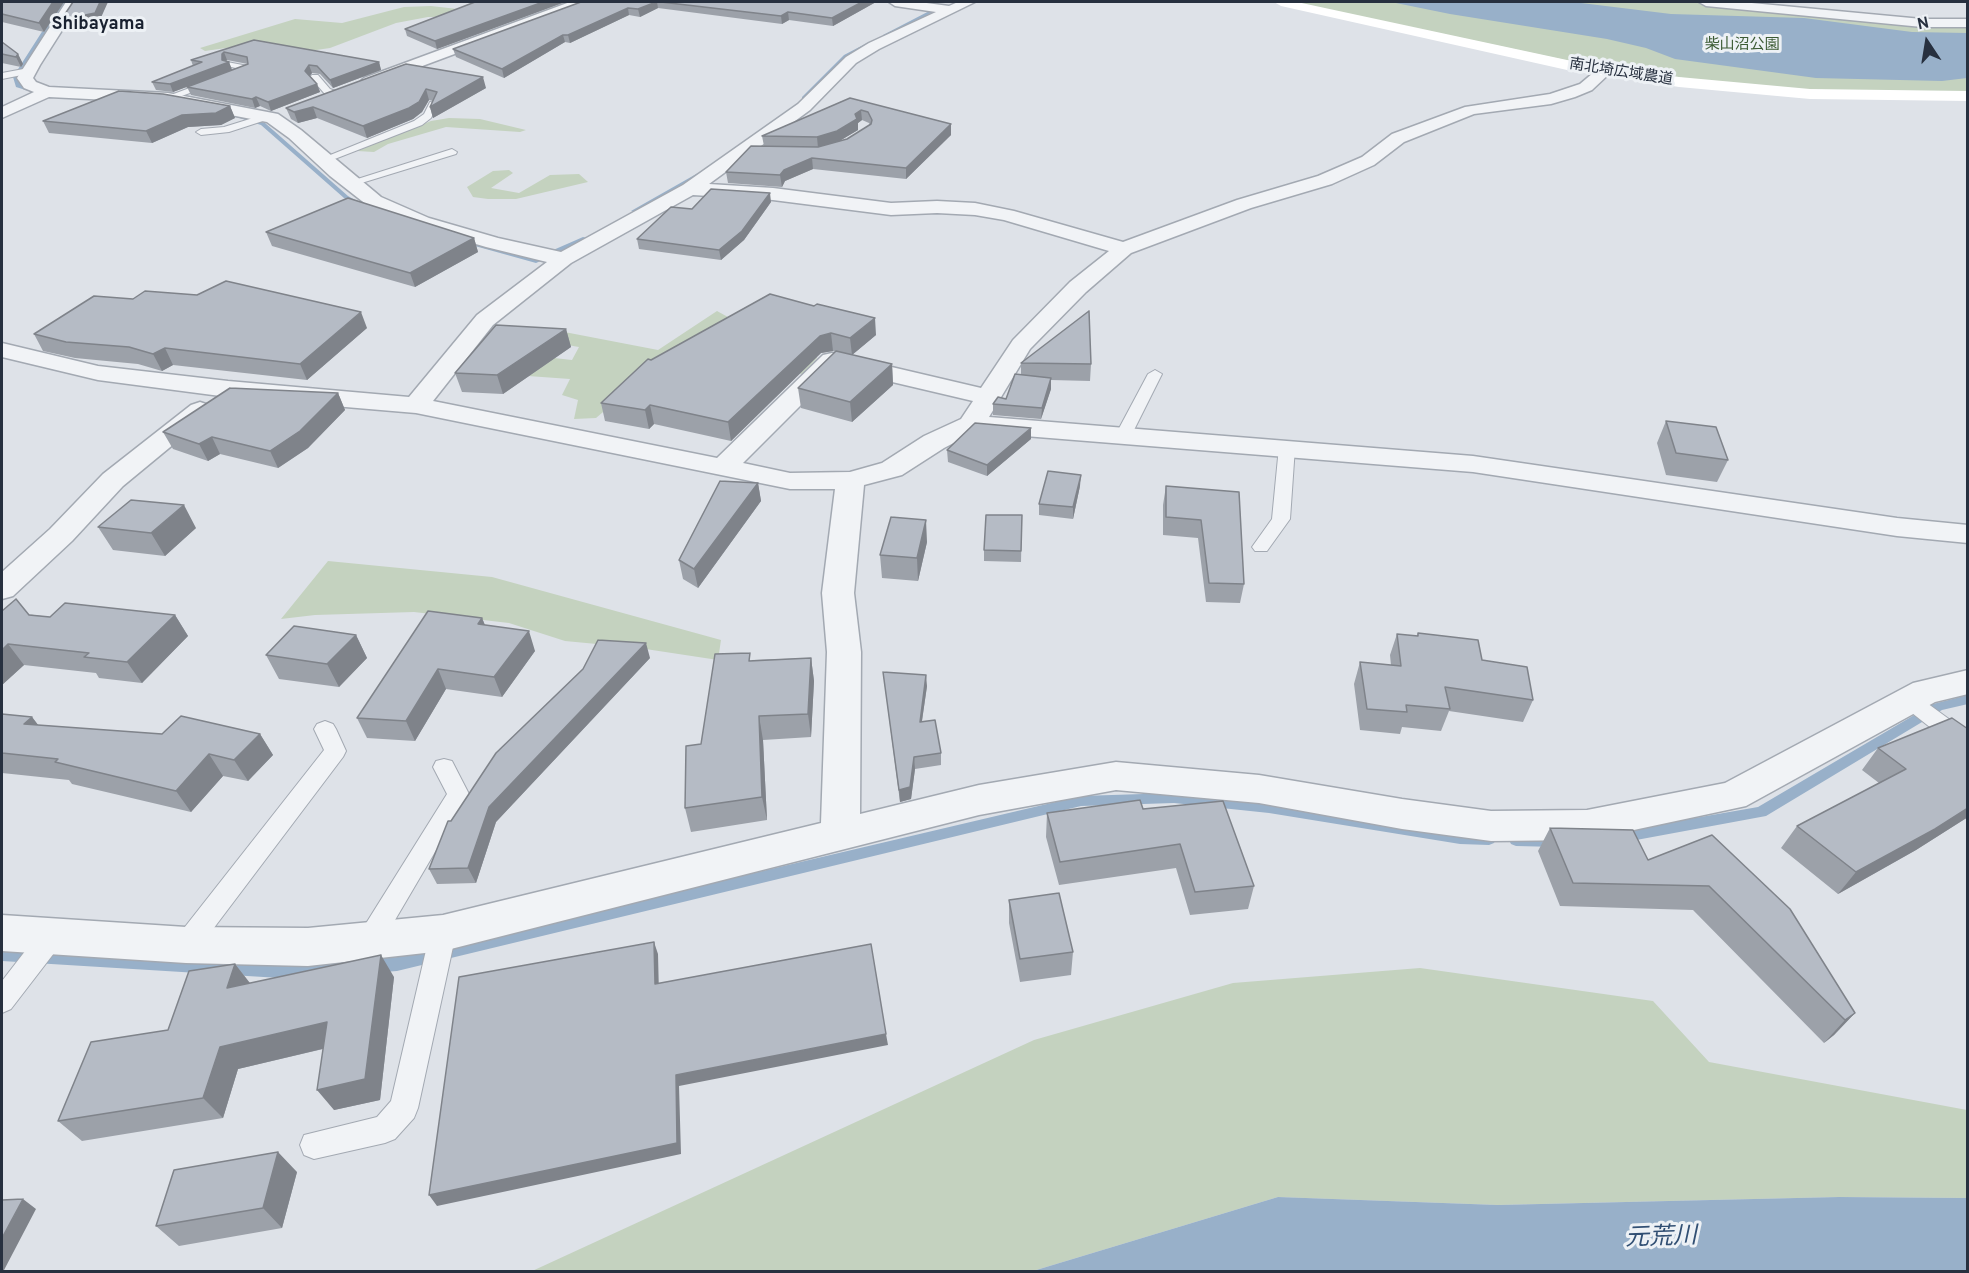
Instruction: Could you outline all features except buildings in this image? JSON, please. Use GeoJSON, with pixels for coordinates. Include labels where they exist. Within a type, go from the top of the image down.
{"type":"FeatureCollection","features":[{"type":"Feature","properties":{"kind":"street"},"geometry":{"type":"LineString","coordinates":[[73,2],[49,36],[25,78],[30,85],[47,92],[168,98],[269,117],[295,134],[374,201],[422,222],[493,243],[564,259]]}},
{"type":"Feature","properties":{"kind":"street"},"geometry":{"type":"LineString","coordinates":[[314,102],[581,2]]}},
{"type":"Feature","properties":{"kind":"street"},"geometry":{"type":"LineString","coordinates":[[895,2],[959,6]]}},
{"type":"Feature","properties":{"kind":"street","name":"南北埼広域農道"},"geometry":{"type":"LineString","coordinates":[[1281,2],[1604,71],[1679,82],[1777,92],[1894,97],[1968,96]]}},
{"type":"Feature","properties":{"kind":"street"},"geometry":{"type":"LineString","coordinates":[[1706,2],[1922,23],[1968,23]]}},
{"type":"Feature","properties":{"kind":"street"},"geometry":{"type":"LineString","coordinates":[[416,405],[485,320],[564,259],[690,189],[804,107],[851,60],[874,46],[959,6]]}},
{"type":"Feature","properties":{"kind":"street"},"geometry":{"type":"LineString","coordinates":[[971,424],[1021,345],[1078,287],[1124,249],[1244,204],[1325,180],[1368,161],[1398,138],[1471,110],[1551,99],[1569,94],[1586,87],[1604,71]]}},
{"type":"Feature","properties":{"kind":"street"},"geometry":{"type":"LineString","coordinates":[[2,113],[47,92]]}},
{"type":"Feature","properties":{"kind":"street"},"geometry":{"type":"LineString","coordinates":[[269,117],[293,110]]}},
{"type":"Feature","properties":{"kind":"street"},"geometry":{"type":"LineString","coordinates":[[690,189],[753,192],[891,209],[937,207],[975,209],[1007,215],[1124,249]]}},
{"type":"Feature","properties":{"kind":"street"},"geometry":{"type":"LineString","coordinates":[[2,350],[98,373],[228,389],[416,405],[790,481],[850,480],[892,469],[934,442],[971,424],[1124,434],[1473,464],[1896,527],[1968,534]]}},
{"type":"Feature","properties":{"kind":"street"},"geometry":{"type":"LineString","coordinates":[[723,468],[832,360],[988,397]]}},
{"type":"Feature","properties":{"kind":"street"},"geometry":{"type":"LineString","coordinates":[[2,590],[61,535],[113,480],[228,389]]}},
{"type":"Feature","properties":{"kind":"street"},"geometry":{"type":"LineString","coordinates":[[840,835],[843,652],[838,593],[850,480]]}},
{"type":"Feature","properties":{"kind":"street"},"geometry":{"type":"LineString","coordinates":[[2,933],[186,945],[308,947],[443,933],[979,800],[1116,776],[1259,789],[1402,814],[1491,826],[1587,825],[1734,796],[1925,692],[1968,682]]}},
{"type":"Feature","properties":{"kind":"lane"},"geometry":{"type":"LineString","coordinates":[[168,98],[245,68],[230,64]]}},
{"type":"Feature","properties":{"kind":"lane"},"geometry":{"type":"LineString","coordinates":[[2,76],[29,71]]}},
{"type":"Feature","properties":{"kind":"lane"},"geometry":{"type":"LineString","coordinates":[[315,77],[327,91],[346,90]]}},
{"type":"Feature","properties":{"kind":"lane"},"geometry":{"type":"LineString","coordinates":[[323,159],[418,123],[428,116],[433,104]]}},
{"type":"Feature","properties":{"kind":"lane"},"geometry":{"type":"LineString","coordinates":[[201,132],[225,130],[269,117]]}},
{"type":"Feature","properties":{"kind":"lane"},"geometry":{"type":"LineString","coordinates":[[351,183],[452,152]]}},
{"type":"Feature","properties":{"kind":"lane"},"geometry":{"type":"LineString","coordinates":[[742,152],[765,153]]}},
{"type":"Feature","properties":{"kind":"lane"},"geometry":{"type":"LineString","coordinates":[[1124,434],[1155,374]]}},
{"type":"Feature","properties":{"kind":"lane"},"geometry":{"type":"LineString","coordinates":[[1261,547],[1281,519],[1287,447]]}},
{"type":"Feature","properties":{"kind":"lane"},"geometry":{"type":"LineString","coordinates":[[1909,700],[1968,745]]}},
{"type":"Feature","properties":{"kind":"lane"},"geometry":{"type":"LineString","coordinates":[[186,945],[335,751],[325,729]]}},
{"type":"Feature","properties":{"kind":"lane"},"geometry":{"type":"LineString","coordinates":[[369,940],[458,794],[444,767]]}},
{"type":"Feature","properties":{"kind":"lane"},"geometry":{"type":"LineString","coordinates":[[314,1145],[385,1129],[404,1108],[443,933]]}},
{"type":"Feature","properties":{"kind":"lane"},"geometry":{"type":"LineString","coordinates":[[2,1001],[52,936]]}},
{"type":"Feature","properties":{"kind":"green space","name":"柴山沼公園"},"geometry":{"type":"Polygon","coordinates":[[[1292,2],[1693,2],[1967,25],[1967,93],[1747,87],[1579,63],[1292,2]]]}},
{"type":"Feature","properties":{"kind":"green space"},"geometry":{"type":"Polygon","coordinates":[[[431,6],[519,16],[428,17],[396,23],[330,48],[296,53],[240,46],[205,51],[200,48],[295,19],[342,23],[404,7],[431,6]]]}},
{"type":"Feature","properties":{"kind":"green space"},"geometry":{"type":"Polygon","coordinates":[[[449,118],[480,119],[526,130],[520,132],[446,127],[388,144],[374,152],[357,151],[431,121],[449,118]]]}},
{"type":"Feature","properties":{"kind":"green space"},"geometry":{"type":"Polygon","coordinates":[[[509,170],[513,173],[491,188],[519,193],[550,175],[579,174],[588,182],[516,199],[473,197],[467,187],[493,171],[509,170]]]}},
{"type":"Feature","properties":{"kind":"green space"},"geometry":{"type":"Polygon","coordinates":[[[717,311],[737,322],[813,347],[817,358],[803,374],[755,368],[648,374],[596,418],[574,419],[578,400],[562,395],[570,379],[528,376],[545,357],[572,360],[579,347],[538,340],[554,330],[658,350],[717,311]]]}},
{"type":"Feature","properties":{"kind":"green space"},"geometry":{"type":"Polygon","coordinates":[[[328,561],[492,577],[721,640],[718,660],[639,648],[565,641],[509,623],[414,612],[315,615],[281,619],[328,561]]]}},
{"type":"Feature","properties":{"kind":"green space"},"geometry":{"type":"Polygon","coordinates":[[[1420,968],[1653,1001],[1709,1062],[1967,1110],[1967,1198],[1839,1197],[1498,1205],[1278,1197],[1033,1271],[530,1272],[1034,1040],[1233,983],[1420,968]]]}},
{"type":"Feature","properties":{"kind":"water"},"geometry":{"type":"Polygon","coordinates":[[[1391,2],[1573,2],[1671,14],[1804,18],[1912,32],[1967,33],[1967,78],[1942,81],[1816,78],[1675,59],[1646,48],[1607,39],[1450,14],[1391,2]]]}},
{"type":"Feature","properties":{"kind":"water","name":"元荒川"},"geometry":{"type":"Polygon","coordinates":[[[1278,1197],[1498,1205],[1839,1197],[1967,1198],[1967,1271],[1033,1271],[1278,1197]]]}},
{"type":"Feature","properties":{"kind":"waterway"},"geometry":{"type":"LineString","coordinates":[[48,95],[18,86],[16,77],[63,2]]}},
{"type":"Feature","properties":{"kind":"waterway"},"geometry":{"type":"LineString","coordinates":[[885,36],[944,5],[914,2]]}},
{"type":"Feature","properties":{"kind":"waterway"},"geometry":{"type":"LineString","coordinates":[[804,98],[846,56],[869,44]]}},
{"type":"Feature","properties":{"kind":"waterway"},"geometry":{"type":"LineString","coordinates":[[232,114],[263,124],[346,197],[360,205]]}},
{"type":"Feature","properties":{"kind":"waterway"},"geometry":{"type":"LineString","coordinates":[[635,211],[698,175]]}},
{"type":"Feature","properties":{"kind":"waterway"},"geometry":{"type":"LineString","coordinates":[[461,241],[536,261],[586,239]]}},
{"type":"Feature","properties":{"kind":"waterway"},"geometry":{"type":"LineString","coordinates":[[1620,837],[1761,812],[1938,707],[1968,699]]}},
{"type":"Feature","properties":{"kind":"waterway"},"geometry":{"type":"LineString","coordinates":[[371,966],[397,964],[1081,801],[1174,798],[1269,808],[1460,838],[1489,839]]}},
{"type":"Feature","properties":{"kind":"waterway"},"geometry":{"type":"LineString","coordinates":[[1516,840],[1558,841]]}},
{"type":"Feature","properties":{"kind":"waterway"},"geometry":{"type":"LineString","coordinates":[[2,954],[280,971],[330,968]]}},
{"type":"Feature","properties":{"kind":"district","name":"Shibayama"},"geometry":{"type":"Point","coordinates":[98,25]}}]}
